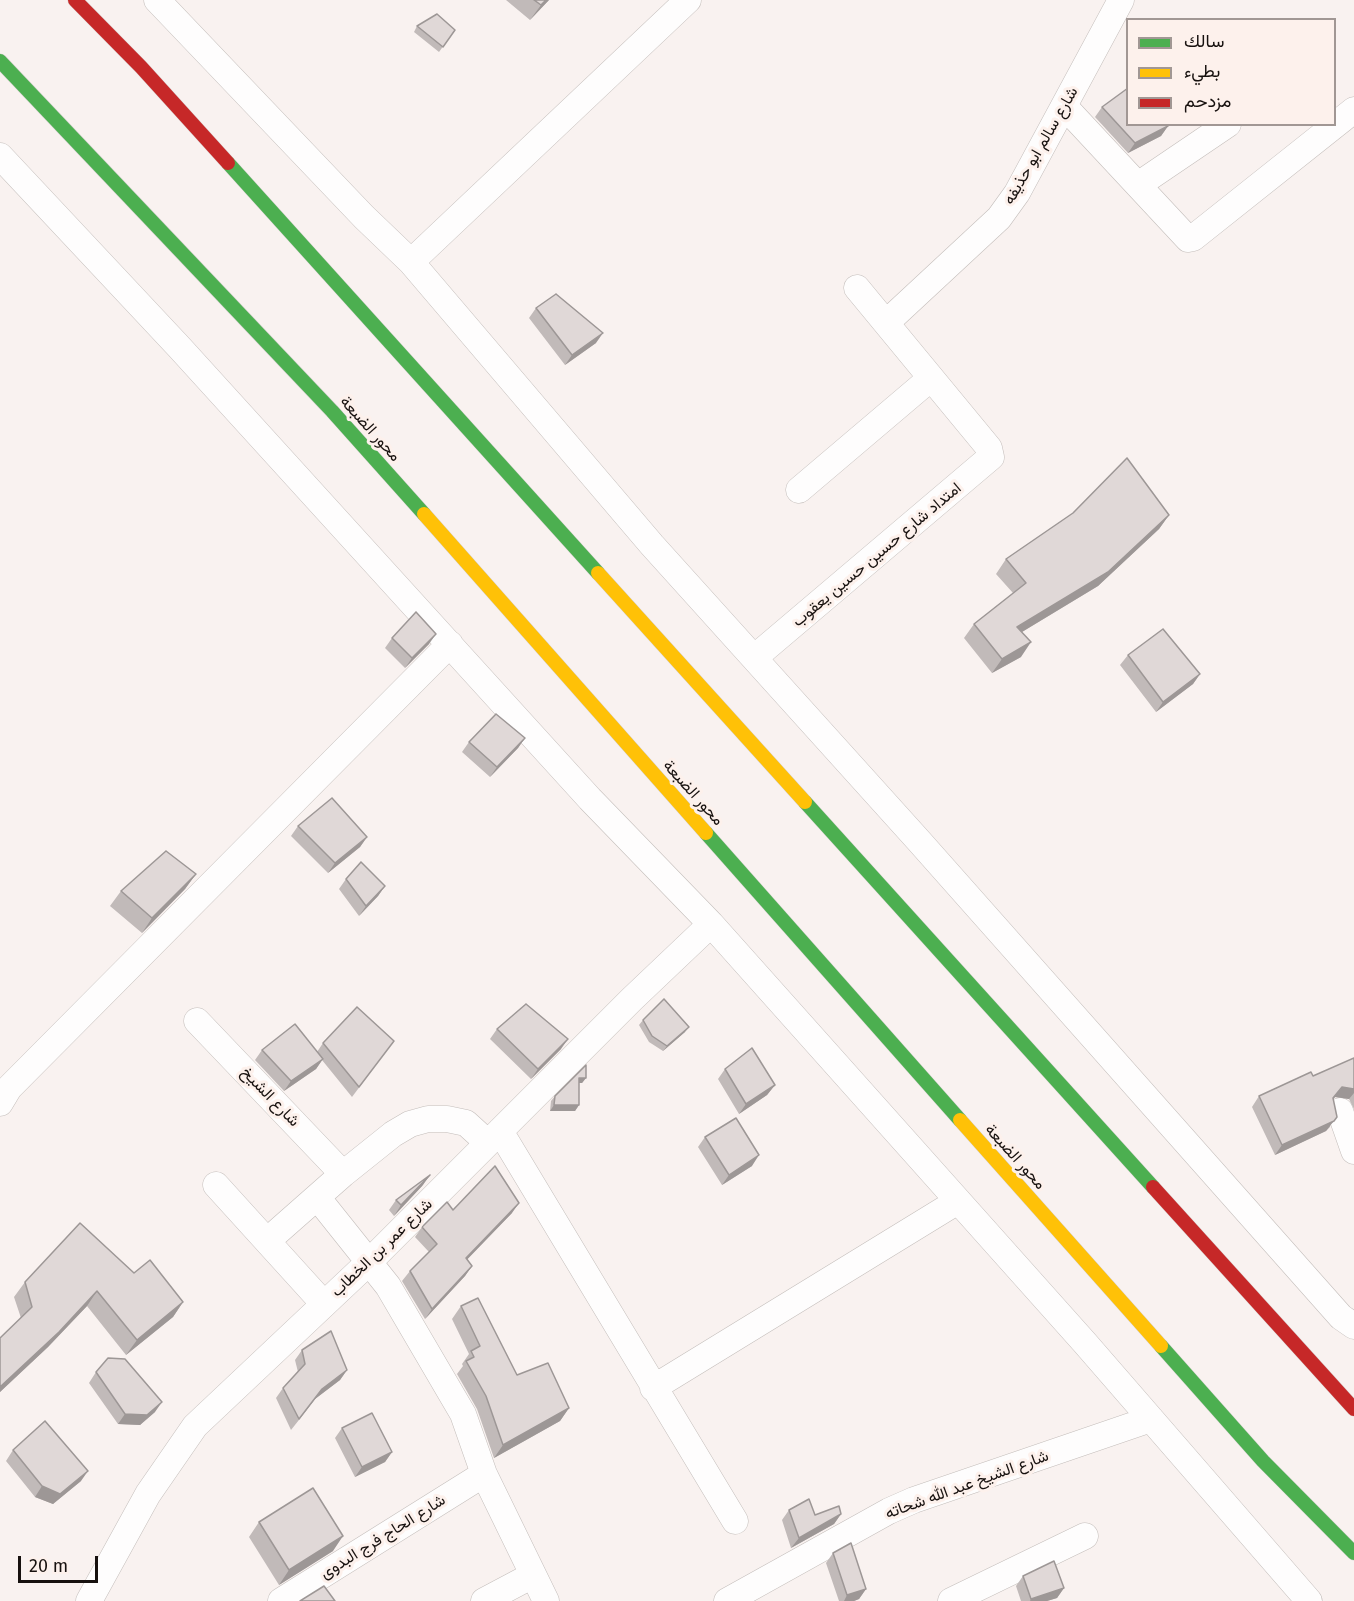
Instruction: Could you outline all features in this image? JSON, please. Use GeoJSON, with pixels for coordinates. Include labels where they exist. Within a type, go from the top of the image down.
{"type":"FeatureCollection","features":[{"type":"Feature","properties":{"kind":"highway"},"geometry":{"type":"LineString","coordinates":[[75,0],[149,75],[1354,1409]]}},
{"type":"Feature","properties":{"kind":"highway","name":"محور الضبعة"},"geometry":{"type":"LineString","coordinates":[[0,61],[332,411],[1263,1461],[1354,1553]]}},
{"type":"Feature","properties":{"kind":"street"},"geometry":{"type":"LineString","coordinates":[[157,0],[364,217],[411,262],[652,545],[1341,1317],[1354,1326]]}},
{"type":"Feature","properties":{"kind":"street"},"geometry":{"type":"LineString","coordinates":[[411,262],[688,0]]}},
{"type":"Feature","properties":{"kind":"street","name":"شارع سالم ابو حذيفه"},"geometry":{"type":"LineString","coordinates":[[886,323],[999,218],[1017,193],[1121,0]]}},
{"type":"Feature","properties":{"kind":"street"},"geometry":{"type":"LineString","coordinates":[[1065,107],[1186,238],[1192,239],[1334,126]]}},
{"type":"Feature","properties":{"kind":"street"},"geometry":{"type":"LineString","coordinates":[[1336,124],[1354,110]]}},
{"type":"Feature","properties":{"kind":"street"},"geometry":{"type":"LineString","coordinates":[[1138,185],[1225,126]]}},
{"type":"Feature","properties":{"kind":"street"},"geometry":{"type":"LineString","coordinates":[[0,156],[164,331],[590,799],[711,924],[1151,1419],[1309,1601]]}},
{"type":"Feature","properties":{"kind":"street"},"geometry":{"type":"LineString","coordinates":[[799,490],[931,378],[857,288]]}},
{"type":"Feature","properties":{"kind":"street","name":"امتداد شارع حسين حسين يعقوب"},"geometry":{"type":"LineString","coordinates":[[754,658],[988,461],[991,452],[989,448],[931,378]]}},
{"type":"Feature","properties":{"kind":"street"},"geometry":{"type":"LineString","coordinates":[[0,1103],[9,1088],[450,644]]}},
{"type":"Feature","properties":{"kind":"street","name":"شارع عمر بن الخطاب"},"geometry":{"type":"LineString","coordinates":[[89,1601],[148,1494],[195,1426],[369,1262],[711,924]]}},
{"type":"Feature","properties":{"kind":"street","name":"شارع الشيخ"},"geometry":{"type":"LineString","coordinates":[[196,1021],[343,1174]]}},
{"type":"Feature","properties":{"kind":"street"},"geometry":{"type":"LineString","coordinates":[[1340,1111],[1354,1151]]}},
{"type":"Feature","properties":{"kind":"street"},"geometry":{"type":"LineString","coordinates":[[267,1241],[343,1174],[393,1134],[410,1124],[428,1119],[447,1119],[466,1123],[494,1137],[735,1521]]}},
{"type":"Feature","properties":{"kind":"street"},"geometry":{"type":"LineString","coordinates":[[216,1185],[324,1304]]}},
{"type":"Feature","properties":{"kind":"street"},"geometry":{"type":"LineString","coordinates":[[316,1197],[369,1262],[406,1314],[463,1414],[484,1474],[546,1601]]}},
{"type":"Feature","properties":{"kind":"street"},"geometry":{"type":"LineString","coordinates":[[652,1388],[958,1201]]}},
{"type":"Feature","properties":{"kind":"street","name":"شارع الشيخ عبد الله شحاته"},"geometry":{"type":"LineString","coordinates":[[727,1601],[889,1511],[1151,1419]]}},
{"type":"Feature","properties":{"kind":"street","name":"شارع الحاج فرج البدوى"},"geometry":{"type":"LineString","coordinates":[[281,1601],[484,1474]]}},
{"type":"Feature","properties":{"kind":"street"},"geometry":{"type":"LineString","coordinates":[[951,1601],[1084,1536]]}},
{"type":"Feature","properties":{"kind":"street"},"geometry":{"type":"LineString","coordinates":[[484,1601],[532,1575]]}},
{"type":"Feature","properties":{"kind":"building"},"geometry":{"type":"Polygon","coordinates":[[[534,0],[546,0],[541,5],[534,0]]]}},
{"type":"Feature","properties":{"kind":"building"},"geometry":{"type":"Polygon","coordinates":[[[437,14],[455,30],[443,47],[417,26],[437,14]]]}},
{"type":"Feature","properties":{"kind":"building"},"geometry":{"type":"Polygon","coordinates":[[[1126,89],[1126,126],[1168,126],[1135,143],[1102,107],[1126,89]]]}},
{"type":"Feature","properties":{"kind":"building"},"geometry":{"type":"Polygon","coordinates":[[[556,294],[603,333],[572,355],[536,308],[556,294]]]}},
{"type":"Feature","properties":{"kind":"building"},"geometry":{"type":"Polygon","coordinates":[[[1127,458],[1169,515],[1108,572],[1017,627],[1031,642],[1002,659],[974,624],[1026,583],[1006,559],[1073,513],[1127,458]]]}},
{"type":"Feature","properties":{"kind":"building"},"geometry":{"type":"Polygon","coordinates":[[[416,612],[436,634],[412,658],[392,638],[416,612]]]}},
{"type":"Feature","properties":{"kind":"building"},"geometry":{"type":"Polygon","coordinates":[[[1163,629],[1200,674],[1163,702],[1128,655],[1163,629]]]}},
{"type":"Feature","properties":{"kind":"building"},"geometry":{"type":"Polygon","coordinates":[[[496,714],[525,738],[497,767],[469,742],[496,714]]]}},
{"type":"Feature","properties":{"kind":"building"},"geometry":{"type":"Polygon","coordinates":[[[332,798],[367,837],[335,863],[298,826],[332,798]]]}},
{"type":"Feature","properties":{"kind":"building"},"geometry":{"type":"Polygon","coordinates":[[[166,851],[196,874],[152,918],[121,891],[166,851]]]}},
{"type":"Feature","properties":{"kind":"building"},"geometry":{"type":"Polygon","coordinates":[[[361,862],[385,886],[366,906],[346,879],[361,862]]]}},
{"type":"Feature","properties":{"kind":"building"},"geometry":{"type":"Polygon","coordinates":[[[664,999],[689,1027],[667,1046],[652,1036],[643,1020],[664,999]]]}},
{"type":"Feature","properties":{"kind":"building"},"geometry":{"type":"Polygon","coordinates":[[[526,1004],[568,1039],[538,1069],[497,1029],[526,1004]]]}},
{"type":"Feature","properties":{"kind":"building"},"geometry":{"type":"Polygon","coordinates":[[[357,1007],[394,1041],[359,1087],[323,1043],[357,1007]]]}},
{"type":"Feature","properties":{"kind":"building"},"geometry":{"type":"Polygon","coordinates":[[[295,1024],[323,1059],[291,1081],[262,1050],[295,1024]]]}},
{"type":"Feature","properties":{"kind":"building"},"geometry":{"type":"Polygon","coordinates":[[[752,1048],[775,1085],[746,1104],[725,1069],[752,1048]]]}},
{"type":"Feature","properties":{"kind":"building"},"geometry":{"type":"Polygon","coordinates":[[[1354,1058],[1354,1089],[1342,1087],[1333,1098],[1337,1117],[1334,1121],[1282,1145],[1259,1096],[1311,1072],[1313,1076],[1354,1058]]]}},
{"type":"Feature","properties":{"kind":"building"},"geometry":{"type":"Polygon","coordinates":[[[586,1065],[586,1078],[579,1078],[579,1105],[554,1105],[555,1096],[586,1065]]]}},
{"type":"Feature","properties":{"kind":"building"},"geometry":{"type":"Polygon","coordinates":[[[736,1118],[759,1155],[729,1175],[705,1137],[736,1118]]]}},
{"type":"Feature","properties":{"kind":"building"},"geometry":{"type":"Polygon","coordinates":[[[495,1166],[519,1203],[466,1258],[472,1266],[432,1309],[410,1271],[437,1244],[422,1227],[447,1202],[453,1210],[495,1166]]]}},
{"type":"Feature","properties":{"kind":"building"},"geometry":{"type":"Polygon","coordinates":[[[430,1175],[401,1205],[396,1200],[430,1175]]]}},
{"type":"Feature","properties":{"kind":"building"},"geometry":{"type":"Polygon","coordinates":[[[80,1223],[134,1273],[150,1260],[183,1302],[137,1340],[97,1291],[59,1332],[0,1387],[0,1338],[32,1307],[25,1282],[80,1223]]]}},
{"type":"Feature","properties":{"kind":"building"},"geometry":{"type":"Polygon","coordinates":[[[478,1298],[517,1375],[548,1363],[569,1408],[503,1445],[486,1396],[466,1361],[474,1357],[471,1351],[480,1346],[461,1306],[478,1298]]]}},
{"type":"Feature","properties":{"kind":"building"},"geometry":{"type":"Polygon","coordinates":[[[331,1331],[347,1370],[322,1389],[299,1419],[283,1388],[305,1364],[302,1350],[331,1331]]]}},
{"type":"Feature","properties":{"kind":"building"},"geometry":{"type":"Polygon","coordinates":[[[108,1358],[125,1359],[162,1402],[147,1415],[125,1414],[96,1372],[108,1358]]]}},
{"type":"Feature","properties":{"kind":"building"},"geometry":{"type":"Polygon","coordinates":[[[372,1413],[392,1452],[362,1467],[342,1428],[372,1413]]]}},
{"type":"Feature","properties":{"kind":"building"},"geometry":{"type":"Polygon","coordinates":[[[45,1421],[88,1471],[60,1494],[42,1486],[13,1450],[45,1421]]]}},
{"type":"Feature","properties":{"kind":"building"},"geometry":{"type":"Polygon","coordinates":[[[313,1488],[343,1536],[289,1570],[259,1522],[313,1488]]]}},
{"type":"Feature","properties":{"kind":"building"},"geometry":{"type":"Polygon","coordinates":[[[809,1499],[815,1515],[839,1506],[841,1514],[799,1538],[789,1510],[809,1499]]]}},
{"type":"Feature","properties":{"kind":"building"},"geometry":{"type":"Polygon","coordinates":[[[851,1543],[866,1589],[847,1595],[833,1553],[851,1543]]]}},
{"type":"Feature","properties":{"kind":"building"},"geometry":{"type":"Polygon","coordinates":[[[1054,1561],[1064,1588],[1031,1599],[1023,1576],[1054,1561]]]}},
{"type":"Feature","properties":{"kind":"building"},"geometry":{"type":"Polygon","coordinates":[[[324,1586],[335,1601],[300,1601],[324,1586]]]}},
{"type":"Feature","properties":{"kind":"traffic: fast"},"geometry":{"type":"LineString","coordinates":[[0,61],[332,411],[424,514]]}},
{"type":"Feature","properties":{"kind":"traffic: fast"},"geometry":{"type":"LineString","coordinates":[[228,163],[598,573]]}},
{"type":"Feature","properties":{"kind":"traffic: fast"},"geometry":{"type":"LineString","coordinates":[[805,802],[1153,1187]]}},
{"type":"Feature","properties":{"kind":"traffic: fast"},"geometry":{"type":"LineString","coordinates":[[706,833],[960,1120]]}},
{"type":"Feature","properties":{"kind":"traffic: fast"},"geometry":{"type":"LineString","coordinates":[[1161,1346],[1263,1461],[1354,1553]]}},
{"type":"Feature","properties":{"kind":"traffic: slow"},"geometry":{"type":"LineString","coordinates":[[424,514],[706,833]]}},
{"type":"Feature","properties":{"kind":"traffic: slow"},"geometry":{"type":"LineString","coordinates":[[598,573],[805,802]]}},
{"type":"Feature","properties":{"kind":"traffic: slow"},"geometry":{"type":"LineString","coordinates":[[960,1120],[1161,1346]]}},
{"type":"Feature","properties":{"kind":"traffic: jam"},"geometry":{"type":"LineString","coordinates":[[75,0],[141,67],[228,163]]}},
{"type":"Feature","properties":{"kind":"traffic: jam"},"geometry":{"type":"LineString","coordinates":[[1153,1187],[1354,1409]]}}]}
